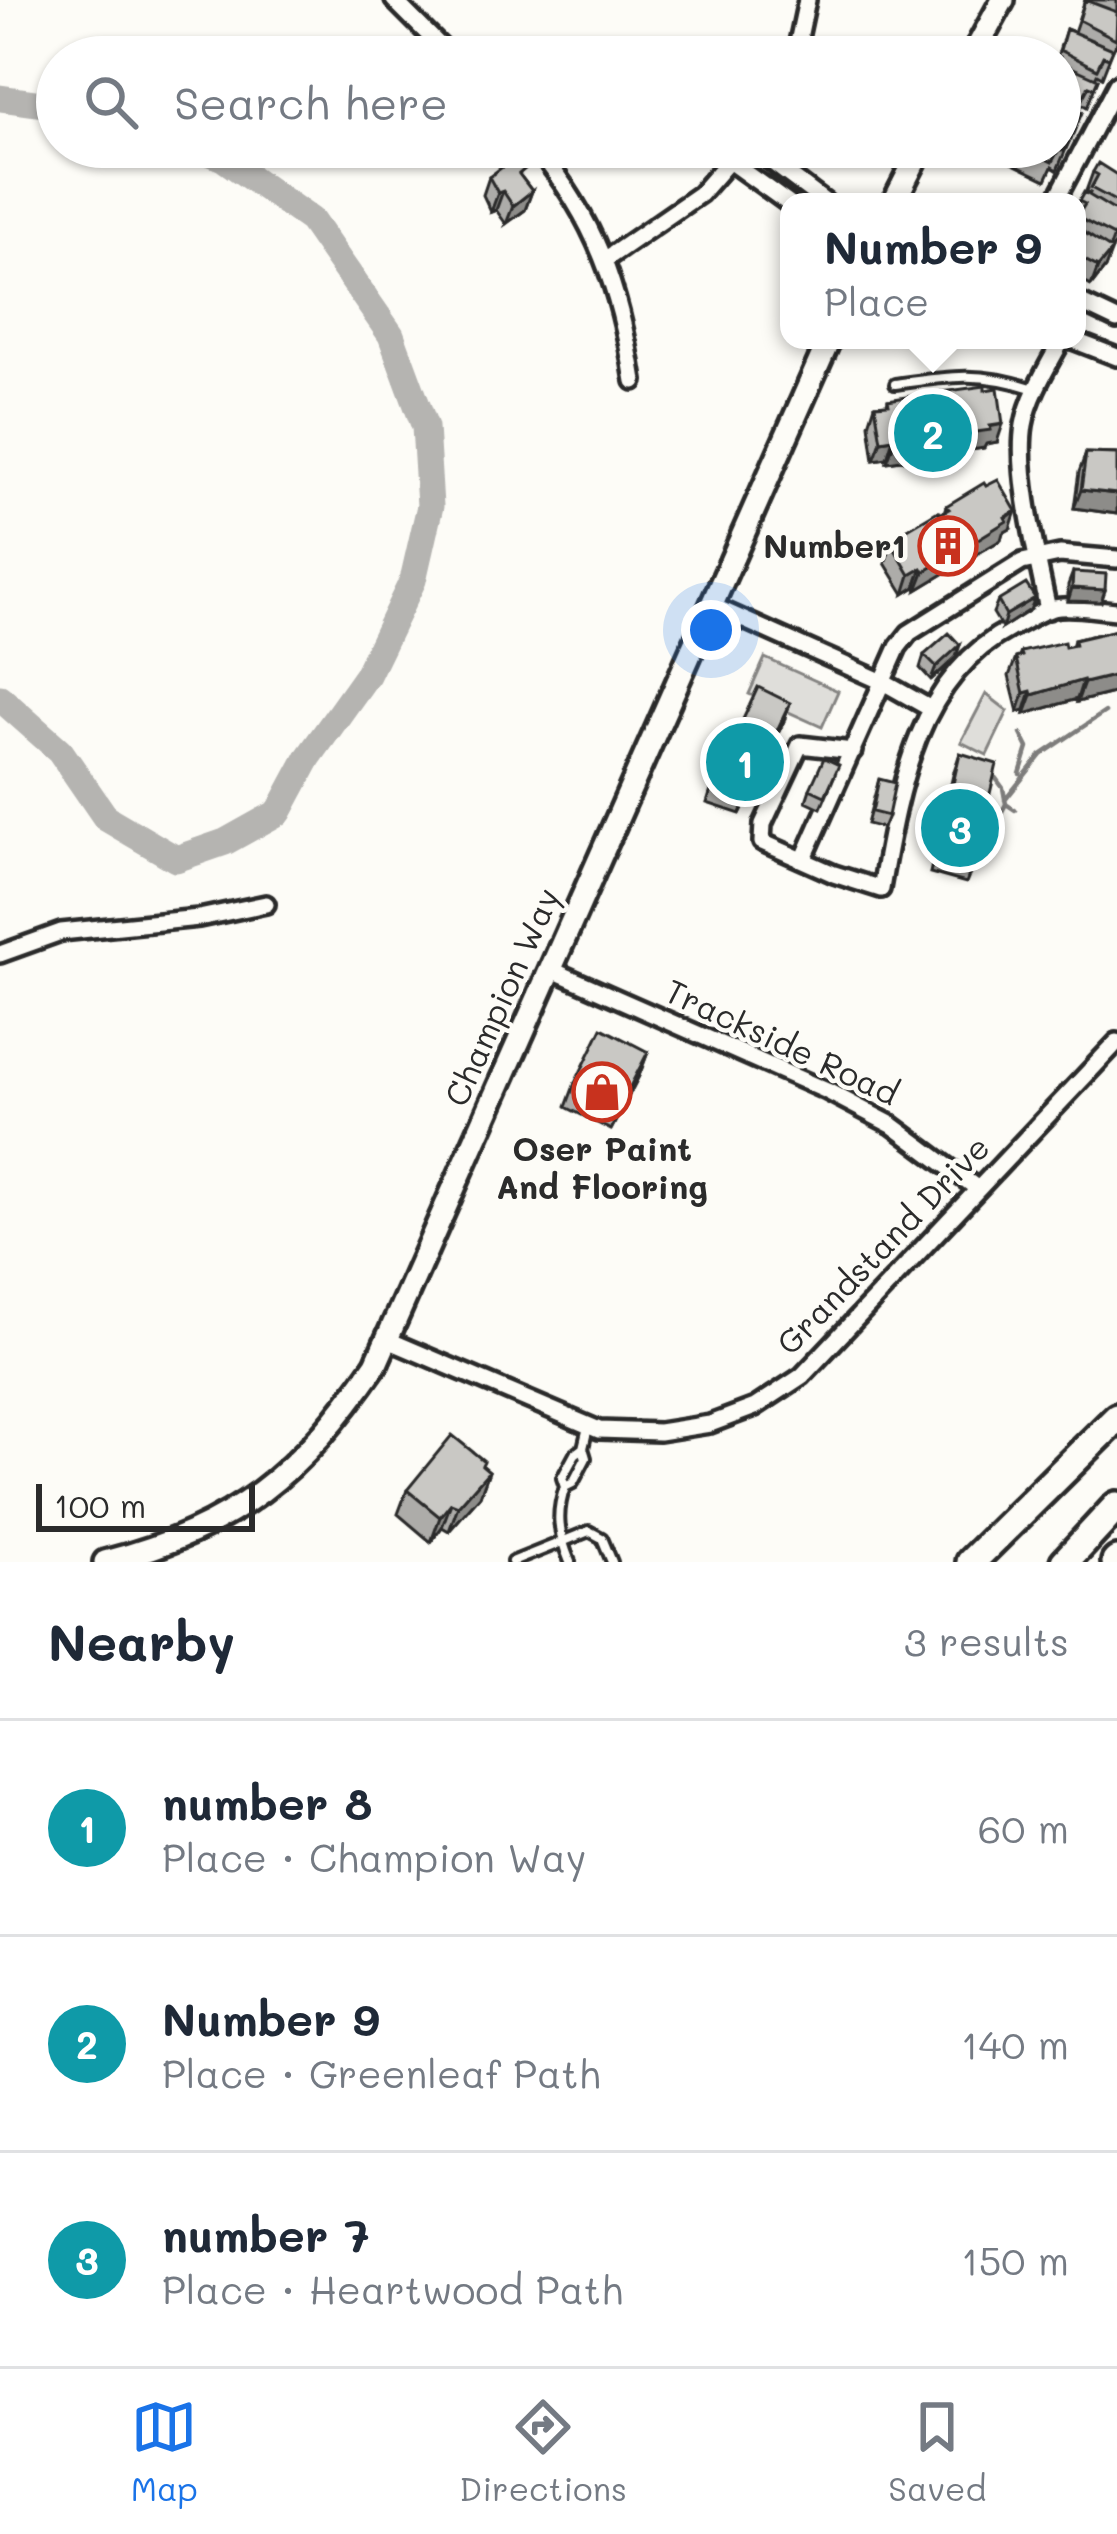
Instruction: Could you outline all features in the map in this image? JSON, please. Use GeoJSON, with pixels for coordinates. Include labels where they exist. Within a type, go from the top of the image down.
{"type":"FeatureCollection","features":[{"type":"Feature","properties":{"kind":"highway"},"geometry":{"type":"LineString","coordinates":[[971,1562],[1117,1421]]}},
{"type":"Feature","properties":{"kind":"highway"},"geometry":{"type":"LineString","coordinates":[[987,1562],[1117,1421]]}},
{"type":"Feature","properties":{"kind":"highway"},"geometry":{"type":"LineString","coordinates":[[1065,1562],[1117,1506]]}},
{"type":"Feature","properties":{"kind":"main road"},"geometry":{"type":"LineString","coordinates":[[983,36],[1003,0]]}},
{"type":"Feature","properties":{"kind":"main road","name":"Champion Way"},"geometry":{"type":"LineString","coordinates":[[105,1562],[166,1546],[209,1526],[272,1485],[339,1417],[388,1340],[825,349]]}},
{"type":"Feature","properties":{"kind":"street"},"geometry":{"type":"LineString","coordinates":[[394,0],[430,36]]}},
{"type":"Feature","properties":{"kind":"street"},"geometry":{"type":"LineString","coordinates":[[799,36],[807,0]]}},
{"type":"Feature","properties":{"kind":"street"},"geometry":{"type":"LineString","coordinates":[[1081,153],[1117,84]]}},
{"type":"Feature","properties":{"kind":"street"},"geometry":{"type":"LineString","coordinates":[[548,168],[606,259],[626,326],[634,381]]}},
{"type":"Feature","properties":{"kind":"street"},"geometry":{"type":"LineString","coordinates":[[606,259],[700,194],[723,168]]}},
{"type":"Feature","properties":{"kind":"street"},"geometry":{"type":"LineString","coordinates":[[739,168],[780,198]]}},
{"type":"Feature","properties":{"kind":"street"},"geometry":{"type":"LineString","coordinates":[[779,168],[812,193]]}},
{"type":"Feature","properties":{"kind":"street"},"geometry":{"type":"LineString","coordinates":[[1086,305],[1117,320]]}},
{"type":"Feature","properties":{"kind":"street"},"geometry":{"type":"LineString","coordinates":[[1086,345],[1117,356]]}},
{"type":"Feature","properties":{"kind":"street"},"geometry":{"type":"LineString","coordinates":[[1048,610],[1024,466],[1024,425],[1056,349]]}},
{"type":"Feature","properties":{"kind":"street"},"geometry":{"type":"LineString","coordinates":[[804,858],[909,633],[1007,570],[1060,554],[1117,559]]}},
{"type":"Feature","properties":{"kind":"street"},"geometry":{"type":"LineString","coordinates":[[713,606],[883,682],[931,709]]}},
{"type":"Feature","properties":{"kind":"street"},"geometry":{"type":"LineString","coordinates":[[853,751],[800,745],[763,824],[762,842],[881,889],[896,808],[931,709],[966,658],[994,637],[1048,610],[1117,611]]}},
{"type":"Feature","properties":{"kind":"street"},"geometry":{"type":"LineString","coordinates":[[0,954],[62,932],[199,918],[266,904]]}},
{"type":"Feature","properties":{"kind":"street","name":"Trackside Road"},"geometry":{"type":"LineString","coordinates":[[550,969],[827,1091],[892,1125],[979,1189]]}},
{"type":"Feature","properties":{"kind":"street","name":"Grandstand Drive"},"geometry":{"type":"LineString","coordinates":[[388,1340],[599,1430],[659,1432],[710,1424],[754,1407],[802,1376],[1117,1042]]}},
{"type":"Feature","properties":{"kind":"lane"},"geometry":{"type":"LineString","coordinates":[[895,384],[959,375],[997,376],[1036,390]]}},
{"type":"Feature","properties":{"kind":"lane"},"geometry":{"type":"LineString","coordinates":[[570,1562],[561,1540],[557,1508],[565,1487],[562,1478],[583,1448],[589,1426]]}},
{"type":"Feature","properties":{"kind":"lane"},"geometry":{"type":"LineString","coordinates":[[512,1562],[589,1531],[602,1538],[612,1562]]}},
{"type":"Feature","properties":{"kind":"shaded area"},"geometry":{"type":"Polygon","coordinates":[[[765,658],[838,691],[822,727],[749,694],[765,658]]]}},
{"type":"Feature","properties":{"kind":"shaded area"},"geometry":{"type":"Polygon","coordinates":[[[986,694],[1008,711],[987,755],[961,742],[986,694]]]}},
{"type":"Feature","properties":{"kind":"building"},"geometry":{"type":"Polygon","coordinates":[[[1085,0],[1117,12],[1116,39],[1079,20],[1085,0]]]}},
{"type":"Feature","properties":{"kind":"building"},"geometry":{"type":"Polygon","coordinates":[[[1066,29],[1113,49],[1097,69],[1081,61],[1081,36],[1064,36],[1066,29]]]}},
{"type":"Feature","properties":{"kind":"building"},"geometry":{"type":"Polygon","coordinates":[[[1081,71],[1098,79],[1081,98],[1081,71]]]}},
{"type":"Feature","properties":{"kind":"building"},"geometry":{"type":"Polygon","coordinates":[[[1098,163],[1117,175],[1117,202],[1091,188],[1098,163]]]}},
{"type":"Feature","properties":{"kind":"building"},"geometry":{"type":"Polygon","coordinates":[[[501,168],[524,168],[519,174],[532,191],[513,206],[489,177],[501,168]]]}},
{"type":"Feature","properties":{"kind":"building"},"geometry":{"type":"Polygon","coordinates":[[[1086,193],[1117,212],[1114,236],[1086,222],[1086,193]]]}},
{"type":"Feature","properties":{"kind":"building"},"geometry":{"type":"Polygon","coordinates":[[[1086,234],[1112,250],[1098,267],[1086,261],[1086,234]]]}},
{"type":"Feature","properties":{"kind":"building"},"geometry":{"type":"Polygon","coordinates":[[[985,386],[985,390],[998,388],[1003,424],[990,426],[991,430],[881,441],[875,405],[985,386]]]}},
{"type":"Feature","properties":{"kind":"building"},"geometry":{"type":"Polygon","coordinates":[[[1086,453],[1117,454],[1117,494],[1081,490],[1086,453]]]}},
{"type":"Feature","properties":{"kind":"building","name":"Number1"},"geometry":{"type":"Polygon","coordinates":[[[998,480],[1016,511],[1005,517],[1007,521],[970,544],[959,545],[961,549],[924,572],[922,568],[910,575],[892,544],[903,537],[901,533],[949,509],[946,506],[984,483],[998,480]]]}},
{"type":"Feature","properties":{"kind":"building"},"geometry":{"type":"Polygon","coordinates":[[[1073,572],[1106,574],[1105,590],[1072,588],[1073,572]]]}},
{"type":"Feature","properties":{"kind":"building"},"geometry":{"type":"Polygon","coordinates":[[[1026,584],[1035,598],[1006,615],[998,601],[1026,584]]]}},
{"type":"Feature","properties":{"kind":"building"},"geometry":{"type":"Polygon","coordinates":[[[1117,630],[1117,675],[1024,693],[1016,658],[1021,652],[1064,642],[1065,647],[1075,645],[1074,640],[1117,630]]]}},
{"type":"Feature","properties":{"kind":"building"},"geometry":{"type":"Polygon","coordinates":[[[949,633],[960,645],[936,667],[924,655],[949,633]]]}},
{"type":"Feature","properties":{"kind":"building"},"geometry":{"type":"Polygon","coordinates":[[[758,687],[790,703],[746,796],[713,784],[758,687]]]}},
{"type":"Feature","properties":{"kind":"building"},"geometry":{"type":"Polygon","coordinates":[[[960,753],[997,764],[973,865],[937,854],[960,753]]]}},
{"type":"Feature","properties":{"kind":"building"},"geometry":{"type":"Polygon","coordinates":[[[824,758],[839,765],[825,796],[810,789],[824,758]]]}},
{"type":"Feature","properties":{"kind":"building"},"geometry":{"type":"Polygon","coordinates":[[[879,779],[895,783],[888,816],[872,812],[879,779]]]}},
{"type":"Feature","properties":{"kind":"building"},"geometry":{"type":"Polygon","coordinates":[[[602,1028],[648,1052],[620,1106],[575,1083],[602,1028]]]}},
{"type":"Feature","properties":{"kind":"building"},"geometry":{"type":"Polygon","coordinates":[[[452,1435],[484,1461],[489,1471],[458,1506],[451,1503],[440,1517],[407,1490],[452,1435]]]}},
{"type":"Feature","properties":{"kind":"waterway"},"geometry":{"type":"LineString","coordinates":[[0,98],[36,103]]}},
{"type":"Feature","properties":{"kind":"waterway"},"geometry":{"type":"LineString","coordinates":[[0,698],[60,751],[106,818],[176,859],[225,842],[279,812],[308,758],[367,675],[413,580],[430,506],[425,427],[391,335],[311,220],[237,168]]}},
{"type":"Feature","properties":{"kind":"waterway"},"geometry":{"type":"LineString","coordinates":[[1005,800],[1041,755],[1105,712]]}},
{"type":"Feature","properties":{"kind":"waterway"},"geometry":{"type":"LineString","coordinates":[[1020,774],[1028,748],[1021,734]]}},
{"type":"Feature","properties":{"kind":"waterway"},"geometry":{"type":"LineString","coordinates":[[995,777],[1006,804],[1015,810]]}},
{"type":"Feature","properties":{"kind":"waterway"},"geometry":{"type":"LineString","coordinates":[[989,836],[1006,804]]}},
{"type":"Feature","properties":{"kind":"place","name":"Number 9"},"geometry":{"type":"Point","coordinates":[933,433]}},
{"type":"Feature","properties":{"kind":"place","name":"Number1"},"geometry":{"type":"Point","coordinates":[948,546]}},
{"type":"Feature","properties":{"kind":"place","name":"number 8"},"geometry":{"type":"Point","coordinates":[745,762]}},
{"type":"Feature","properties":{"kind":"place","name":"number 7"},"geometry":{"type":"Point","coordinates":[960,828]}},
{"type":"Feature","properties":{"kind":"place","name":"Oser Paint And Flooring"},"geometry":{"type":"Point","coordinates":[602,1092]}}]}
